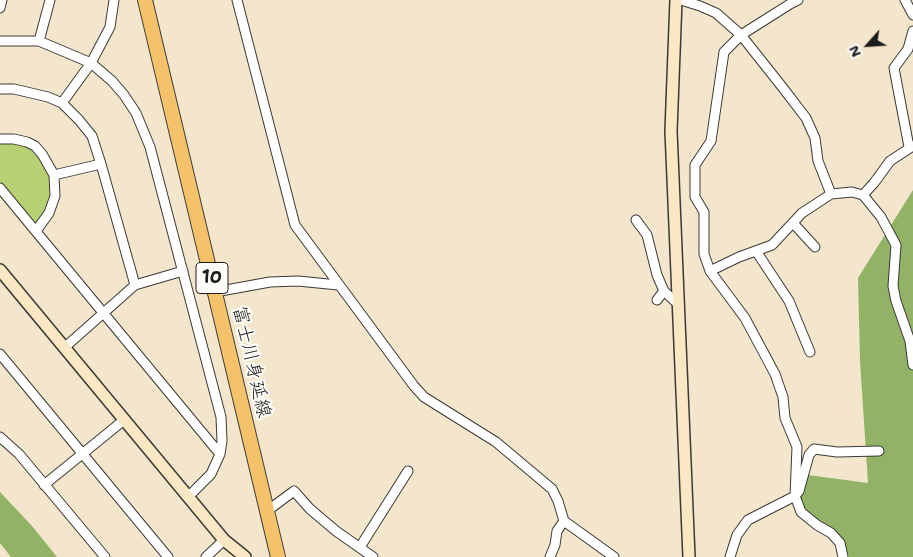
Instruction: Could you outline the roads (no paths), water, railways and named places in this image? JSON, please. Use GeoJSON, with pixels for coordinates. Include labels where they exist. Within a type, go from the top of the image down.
{"type":"FeatureCollection","features":[{"type":"Feature","properties":{"kind":"main road","name":"富士川身延線"},"geometry":{"type":"LineString","coordinates":[[145,0],[278,557]]}},
{"type":"Feature","properties":{"kind":"street"},"geometry":{"type":"LineString","coordinates":[[0,8],[2,0]]}},
{"type":"Feature","properties":{"kind":"street"},"geometry":{"type":"LineString","coordinates":[[39,41],[50,0]]}},
{"type":"Feature","properties":{"kind":"street"},"geometry":{"type":"LineString","coordinates":[[62,103],[91,63],[110,27],[114,0]]}},
{"type":"Feature","properties":{"kind":"street"},"geometry":{"type":"LineString","coordinates":[[237,0],[295,225],[338,285],[424,397],[496,442],[552,489],[558,500],[564,521],[614,557]]}},
{"type":"Feature","properties":{"kind":"street"},"geometry":{"type":"LineString","coordinates":[[676,0],[671,131],[689,557]]}},
{"type":"Feature","properties":{"kind":"street"},"geometry":{"type":"LineString","coordinates":[[681,0],[716,13],[740,35],[806,118],[815,138],[818,161],[831,194]]}},
{"type":"Feature","properties":{"kind":"street"},"geometry":{"type":"LineString","coordinates":[[798,0],[740,35],[724,52],[711,141],[695,165],[695,196],[704,212],[704,254],[710,271],[745,318],[775,374],[783,397],[785,418],[796,447],[794,496],[802,512],[816,524],[831,533],[840,543],[843,557]]}},
{"type":"Feature","properties":{"kind":"street"},"geometry":{"type":"LineString","coordinates":[[905,0],[913,15]]}},
{"type":"Feature","properties":{"kind":"street"},"geometry":{"type":"LineString","coordinates":[[863,194],[874,183],[890,161],[911,147],[894,68],[908,49],[913,31]]}},
{"type":"Feature","properties":{"kind":"street"},"geometry":{"type":"LineString","coordinates":[[0,41],[39,41],[91,63],[112,81],[136,113],[150,148],[221,416],[222,441],[220,454],[211,474],[188,497]]}},
{"type":"Feature","properties":{"kind":"street"},"geometry":{"type":"LineString","coordinates":[[0,89],[14,89],[48,97],[62,103],[92,136],[102,164],[135,285]]}},
{"type":"Feature","properties":{"kind":"street"},"geometry":{"type":"LineString","coordinates":[[0,139],[14,139],[35,146],[54,174],[54,196],[49,214],[36,230]]}},
{"type":"Feature","properties":{"kind":"street"},"geometry":{"type":"LineString","coordinates":[[54,174],[102,164]]}},
{"type":"Feature","properties":{"kind":"street"},"geometry":{"type":"LineString","coordinates":[[1,191],[36,230],[103,314],[220,454]]}},
{"type":"Feature","properties":{"kind":"street"},"geometry":{"type":"LineString","coordinates":[[710,271],[738,257],[772,245],[802,213],[831,194],[852,192],[863,194],[880,217],[896,245],[893,286],[896,301],[910,341],[913,365]]}},
{"type":"Feature","properties":{"kind":"street"},"geometry":{"type":"LineString","coordinates":[[636,220],[647,235],[657,275],[664,291],[679,305]]}},
{"type":"Feature","properties":{"kind":"street"},"geometry":{"type":"LineString","coordinates":[[793,223],[815,247]]}},
{"type":"Feature","properties":{"kind":"street"},"geometry":{"type":"LineString","coordinates":[[756,251],[789,301],[810,352]]}},
{"type":"Feature","properties":{"kind":"street"},"geometry":{"type":"LineString","coordinates":[[64,348],[135,285],[183,271]]}},
{"type":"Feature","properties":{"kind":"street"},"geometry":{"type":"LineString","coordinates":[[1,273],[224,540],[245,557]]}},
{"type":"Feature","properties":{"kind":"street"},"geometry":{"type":"LineString","coordinates":[[216,292],[270,282],[298,281],[338,285]]}},
{"type":"Feature","properties":{"kind":"street"},"geometry":{"type":"LineString","coordinates":[[657,300],[664,291]]}},
{"type":"Feature","properties":{"kind":"street"},"geometry":{"type":"LineString","coordinates":[[0,354],[168,557]]}},
{"type":"Feature","properties":{"kind":"street"},"geometry":{"type":"LineString","coordinates":[[44,484],[124,420]]}},
{"type":"Feature","properties":{"kind":"street"},"geometry":{"type":"LineString","coordinates":[[0,437],[19,454],[105,557]]}},
{"type":"Feature","properties":{"kind":"street"},"geometry":{"type":"LineString","coordinates":[[730,557],[737,535],[748,520],[794,496],[799,491],[809,455],[814,449],[837,452],[879,451]]}},
{"type":"Feature","properties":{"kind":"street"},"geometry":{"type":"LineString","coordinates":[[360,547],[408,472]]}},
{"type":"Feature","properties":{"kind":"street"},"geometry":{"type":"LineString","coordinates":[[267,511],[294,491],[310,509],[336,531],[373,557]]}},
{"type":"Feature","properties":{"kind":"street"},"geometry":{"type":"LineString","coordinates":[[550,557],[555,545],[557,532],[564,521]]}},
{"type":"Feature","properties":{"kind":"street"},"geometry":{"type":"LineString","coordinates":[[206,557],[224,540]]}}]}
